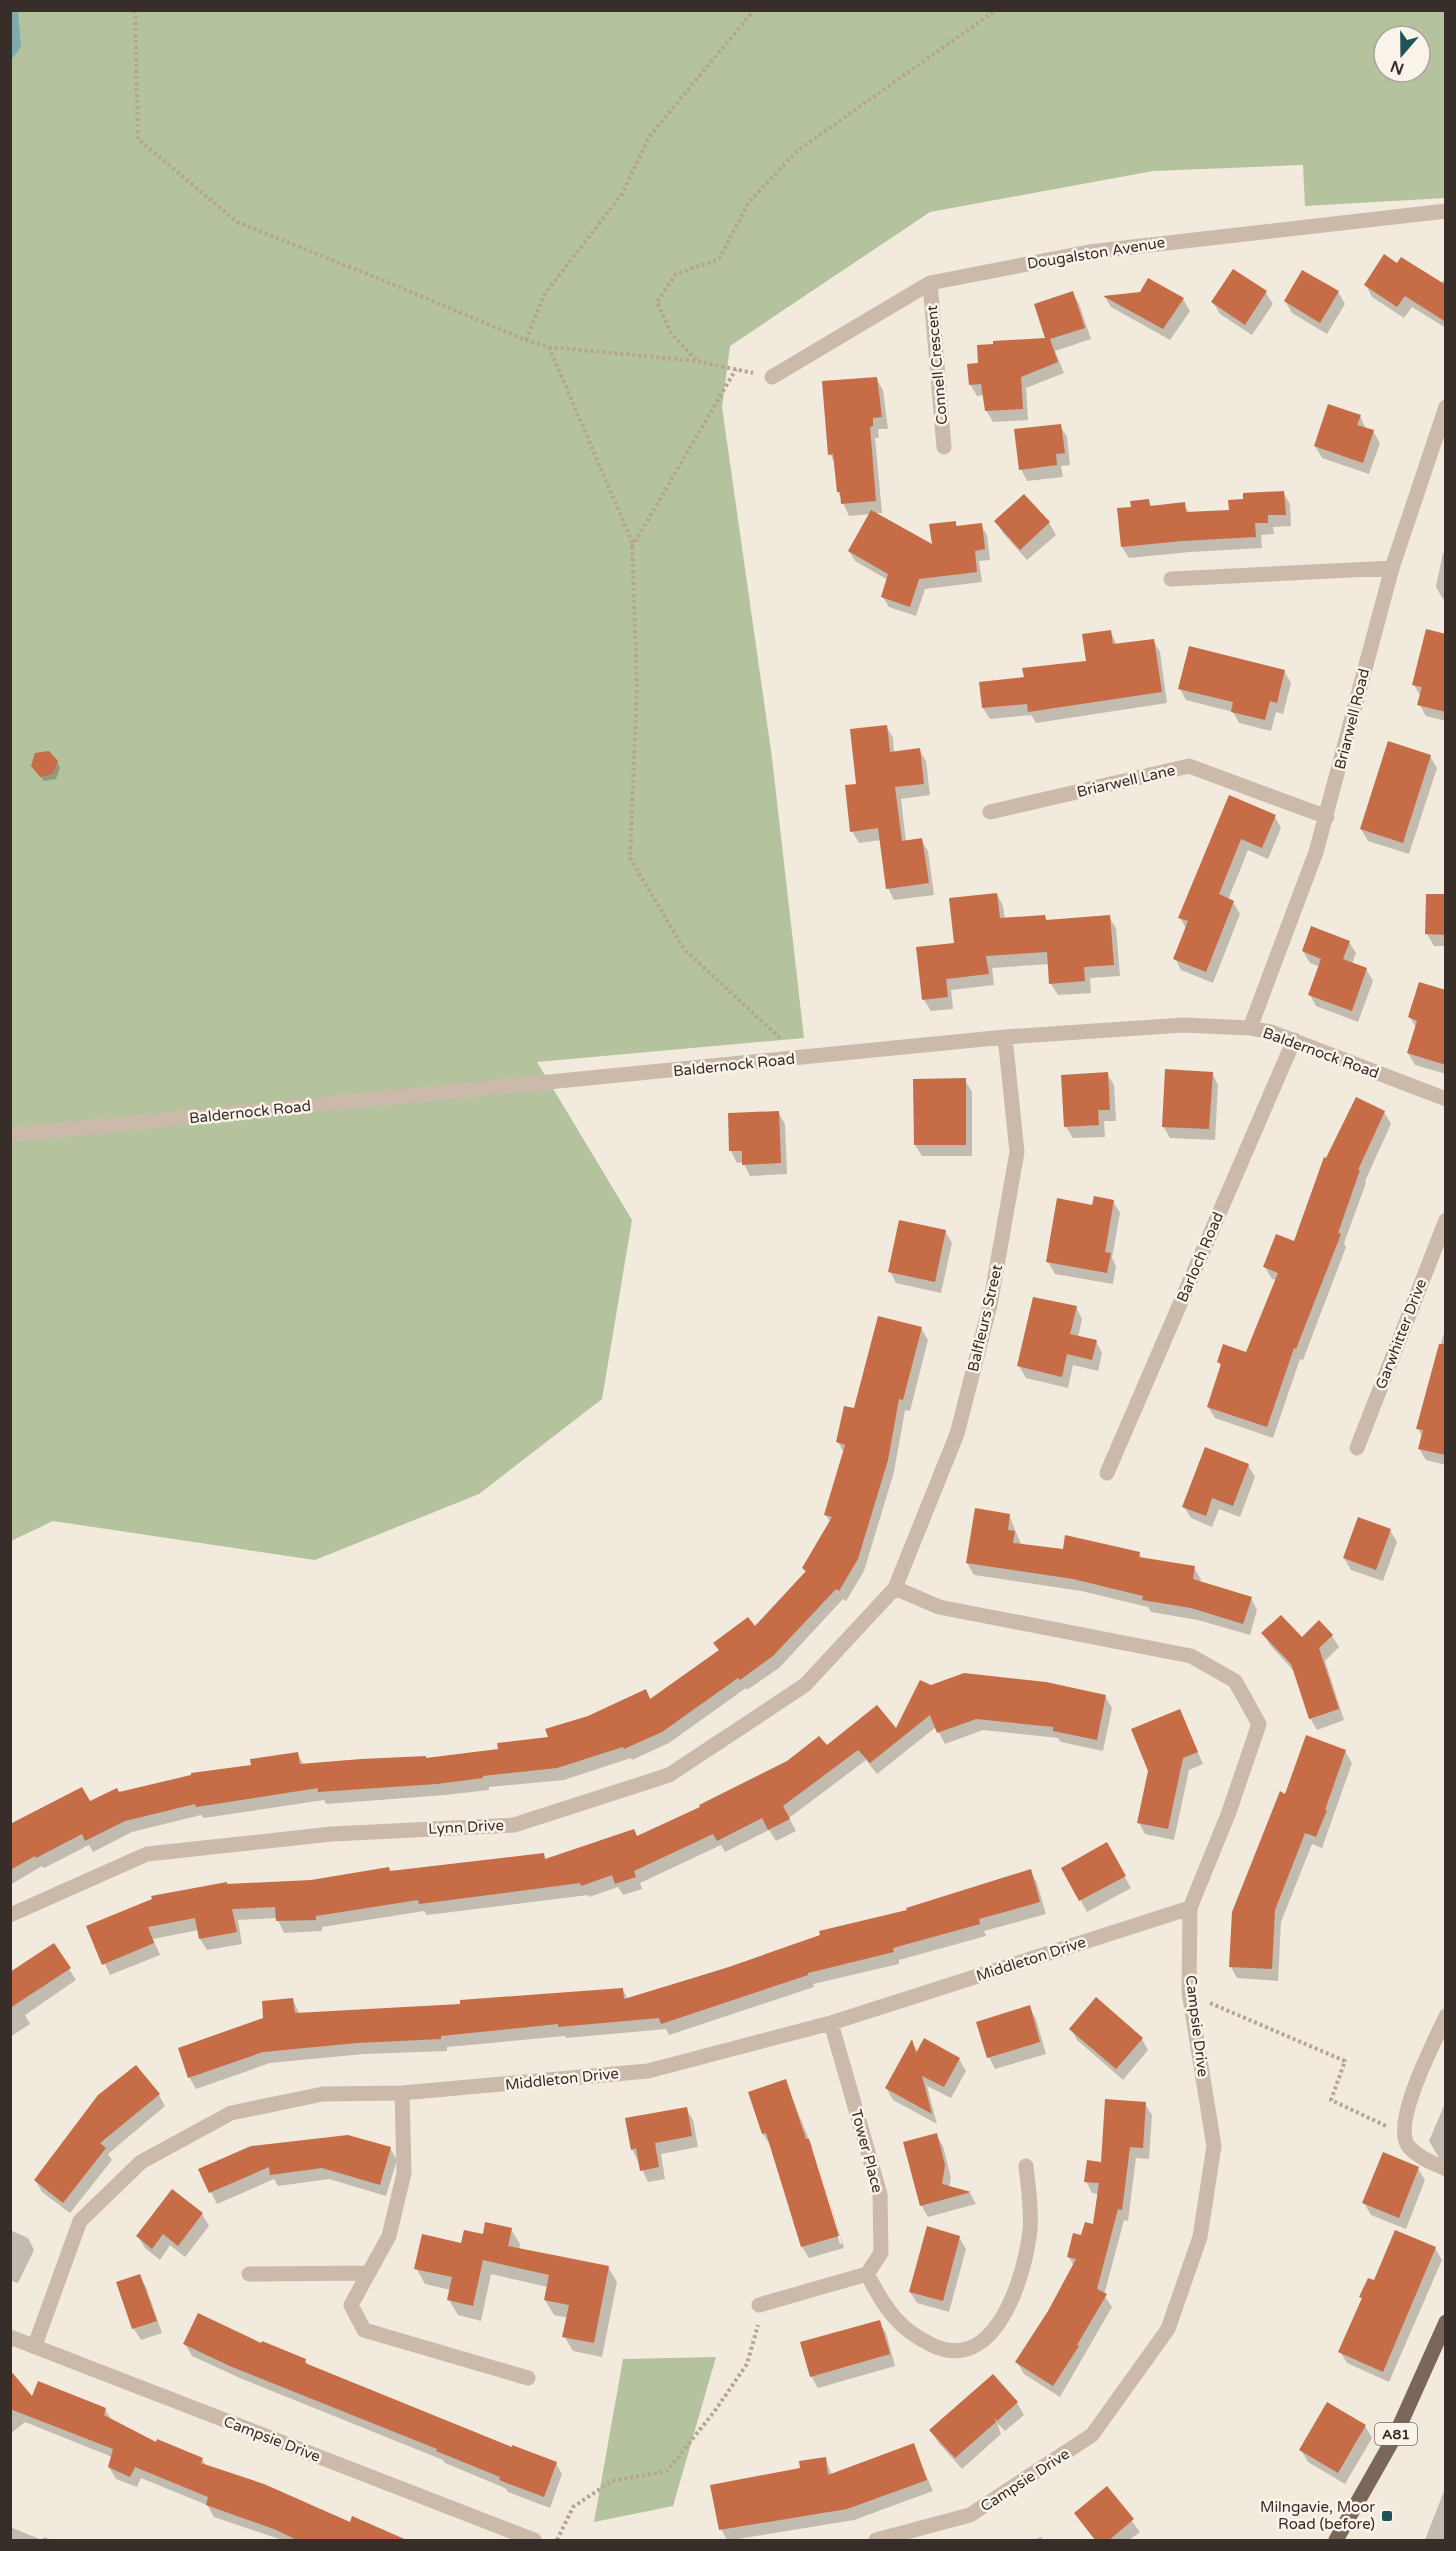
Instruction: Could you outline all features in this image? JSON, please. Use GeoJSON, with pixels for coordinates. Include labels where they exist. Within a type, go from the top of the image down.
{"type":"FeatureCollection","features":[{"type":"Feature","properties":{"kind":"main road","name":"A81"},"geometry":{"type":"LineString","coordinates":[[1336,2541],[1395,2436],[1446,2322]]}},
{"type":"Feature","properties":{"kind":"street","name":"Dougalston Avenue"},"geometry":{"type":"LineString","coordinates":[[772,377],[930,283],[1089,252],[1446,211]]}},
{"type":"Feature","properties":{"kind":"street","name":"Connell Crescent"},"geometry":{"type":"LineString","coordinates":[[930,283],[944,447]]}},
{"type":"Feature","properties":{"kind":"street","name":"Briarwell Road"},"geometry":{"type":"LineString","coordinates":[[1250,1028],[1327,817],[1392,568],[1446,407]]}},
{"type":"Feature","properties":{"kind":"street"},"geometry":{"type":"LineString","coordinates":[[1171,579],[1392,568]]}},
{"type":"Feature","properties":{"kind":"street","name":"Briarwell Lane"},"geometry":{"type":"LineString","coordinates":[[990,812],[1188,766],[1327,817]]}},
{"type":"Feature","properties":{"kind":"street","name":"Baldernock Road"},"geometry":{"type":"LineString","coordinates":[[10,1135],[802,1059],[1005,1037],[1184,1025],[1250,1028],[1272,1032],[1446,1099]]}},
{"type":"Feature","properties":{"kind":"street","name":"Balfleurs Street"},"geometry":{"type":"LineString","coordinates":[[895,1588],[957,1434],[990,1305],[1017,1152],[1005,1037]]}},
{"type":"Feature","properties":{"kind":"street","name":"Barloch Road"},"geometry":{"type":"LineString","coordinates":[[1107,1473],[1294,1040]]}},
{"type":"Feature","properties":{"kind":"street","name":"Garwhitter Drive"},"geometry":{"type":"LineString","coordinates":[[1357,1448],[1446,1220]]}},
{"type":"Feature","properties":{"kind":"street","name":"Campsie Drive"},"geometry":{"type":"LineString","coordinates":[[876,2541],[970,2515],[1092,2435],[1168,2329],[1200,2237],[1214,2146],[1189,1992],[1190,1908],[1229,1812],[1259,1724],[1235,1681],[1191,1656],[939,1607],[895,1588]]}},
{"type":"Feature","properties":{"kind":"street","name":"Lynn Drive"},"geometry":{"type":"LineString","coordinates":[[10,1915],[147,1854],[332,1834],[514,1825],[669,1775],[805,1685],[895,1588]]}},
{"type":"Feature","properties":{"kind":"street","name":"Middleton Drive"},"geometry":{"type":"LineString","coordinates":[[35,2345],[80,2222],[141,2162],[231,2113],[323,2094],[402,2093],[648,2071],[831,2023],[1190,1908]]}},
{"type":"Feature","properties":{"kind":"street"},"geometry":{"type":"LineString","coordinates":[[1446,2016],[1406,2110],[1404,2134],[1408,2146],[1423,2159],[1446,2169]]}},
{"type":"Feature","properties":{"kind":"street","name":"Tower Place"},"geometry":{"type":"LineString","coordinates":[[831,2023],[880,2194],[881,2253],[867,2274]]}},
{"type":"Feature","properties":{"kind":"street"},"geometry":{"type":"LineString","coordinates":[[402,2093],[404,2173],[389,2236],[351,2305],[364,2330],[528,2378]]}},
{"type":"Feature","properties":{"kind":"street"},"geometry":{"type":"LineString","coordinates":[[759,2305],[867,2274],[897,2320],[921,2339],[941,2348],[959,2351],[972,2349],[991,2334],[1004,2315],[1024,2262],[1030,2226],[1026,2166]]}},
{"type":"Feature","properties":{"kind":"street"},"geometry":{"type":"LineString","coordinates":[[249,2274],[369,2273]]}},
{"type":"Feature","properties":{"kind":"street","name":"Campsie Drive"},"geometry":{"type":"LineString","coordinates":[[10,2337],[534,2541]]}},
{"type":"Feature","properties":{"kind":"path"},"geometry":{"type":"LineString","coordinates":[[135,10],[138,139],[237,222],[526,340],[549,347],[697,361],[772,377]]}},
{"type":"Feature","properties":{"kind":"path"},"geometry":{"type":"LineString","coordinates":[[526,340],[544,295],[622,194],[649,137],[754,10]]}},
{"type":"Feature","properties":{"kind":"path"},"geometry":{"type":"LineString","coordinates":[[697,361],[670,333],[657,302],[676,274],[718,259],[749,202],[796,152],[996,10]]}},
{"type":"Feature","properties":{"kind":"path"},"geometry":{"type":"LineString","coordinates":[[549,347],[632,542],[637,689],[630,858],[684,949],[802,1059]]}},
{"type":"Feature","properties":{"kind":"path"},"geometry":{"type":"LineString","coordinates":[[632,548],[736,369]]}},
{"type":"Feature","properties":{"kind":"path"},"geometry":{"type":"LineString","coordinates":[[1215,2003],[1345,2061],[1331,2100],[1404,2134]]}},
{"type":"Feature","properties":{"kind":"path"},"geometry":{"type":"LineString","coordinates":[[557,2541],[573,2507],[612,2481],[667,2470],[714,2412],[747,2364],[760,2315],[759,2305]]}},
{"type":"Feature","properties":{"kind":"green space"},"geometry":{"type":"Polygon","coordinates":[[[11,11],[1445,11],[1445,198],[1305,206],[1303,165],[1153,171],[930,212],[730,346],[722,407],[772,758],[804,1038],[537,1062],[632,1220],[602,1399],[479,1494],[315,1560],[53,1521],[11,1541],[11,11]]]}},
{"type":"Feature","properties":{"kind":"green space"},"geometry":{"type":"Polygon","coordinates":[[[716,2357],[673,2506],[594,2522],[623,2359],[716,2357]]]}},
{"type":"Feature","properties":{"kind":"water"},"geometry":{"type":"Polygon","coordinates":[[[11,10],[18,11],[21,47],[11,60],[11,10]]]}},
{"type":"Feature","properties":{"kind":"building"},"geometry":{"type":"Polygon","coordinates":[[[1384,254],[1397,263],[1401,257],[1446,285],[1446,322],[1405,296],[1397,307],[1364,285],[1384,254]]]}},
{"type":"Feature","properties":{"kind":"building"},"geometry":{"type":"Polygon","coordinates":[[[1233,269],[1267,291],[1245,325],[1211,302],[1233,269]]]}},
{"type":"Feature","properties":{"kind":"building"},"geometry":{"type":"Polygon","coordinates":[[[1302,270],[1339,291],[1320,323],[1284,301],[1302,270]]]}},
{"type":"Feature","properties":{"kind":"building"},"geometry":{"type":"Polygon","coordinates":[[[1148,278],[1184,298],[1163,329],[1103,296],[1140,292],[1148,278]]]}},
{"type":"Feature","properties":{"kind":"building"},"geometry":{"type":"Polygon","coordinates":[[[1073,291],[1085,328],[1050,339],[1058,362],[1021,377],[1023,409],[985,411],[981,384],[969,385],[967,364],[978,363],[977,345],[993,344],[993,341],[1045,338],[1034,304],[1073,291]]]}},
{"type":"Feature","properties":{"kind":"building"},"geometry":{"type":"Polygon","coordinates":[[[877,377],[882,417],[873,418],[873,426],[870,427],[876,501],[841,504],[840,492],[837,492],[833,454],[828,455],[822,381],[877,377]]]}},
{"type":"Feature","properties":{"kind":"building"},"geometry":{"type":"Polygon","coordinates":[[[1328,404],[1361,415],[1357,425],[1374,430],[1363,463],[1314,446],[1328,404]]]}},
{"type":"Feature","properties":{"kind":"building"},"geometry":{"type":"Polygon","coordinates":[[[1061,424],[1065,453],[1056,454],[1057,465],[1019,470],[1014,429],[1061,424]]]}},
{"type":"Feature","properties":{"kind":"building"},"geometry":{"type":"Polygon","coordinates":[[[1284,491],[1286,515],[1268,515],[1268,523],[1255,523],[1256,537],[1121,547],[1117,508],[1131,507],[1130,501],[1149,499],[1150,506],[1185,502],[1186,512],[1229,510],[1228,500],[1243,499],[1243,493],[1284,491]]]}},
{"type":"Feature","properties":{"kind":"building"},"geometry":{"type":"Polygon","coordinates":[[[1024,494],[1050,522],[1020,550],[994,521],[1024,494]]]}},
{"type":"Feature","properties":{"kind":"building"},"geometry":{"type":"Polygon","coordinates":[[[871,510],[932,544],[929,524],[956,521],[956,526],[982,523],[985,549],[975,551],[977,572],[919,579],[910,607],[881,597],[888,574],[848,551],[871,510]]]}},
{"type":"Feature","properties":{"kind":"building"},"geometry":{"type":"Polygon","coordinates":[[[1426,629],[1446,634],[1446,712],[1417,705],[1422,687],[1412,685],[1426,629]]]}},
{"type":"Feature","properties":{"kind":"building"},"geometry":{"type":"Polygon","coordinates":[[[1111,630],[1113,644],[1154,639],[1162,692],[1028,712],[1027,704],[982,708],[979,682],[1024,677],[1022,668],[1086,661],[1082,634],[1111,630]]]}},
{"type":"Feature","properties":{"kind":"building"},"geometry":{"type":"Polygon","coordinates":[[[1189,646],[1285,670],[1277,703],[1270,701],[1265,720],[1231,712],[1233,702],[1178,689],[1189,646]]]}},
{"type":"Feature","properties":{"kind":"building"},"geometry":{"type":"Polygon","coordinates":[[[887,725],[890,752],[920,748],[924,784],[895,787],[902,841],[922,838],[929,883],[886,889],[878,828],[850,832],[845,785],[856,784],[850,729],[887,725]]]}},
{"type":"Feature","properties":{"kind":"building"},"geometry":{"type":"Polygon","coordinates":[[[1388,741],[1431,755],[1403,843],[1360,829],[1388,741]]]}},
{"type":"Feature","properties":{"kind":"building"},"geometry":{"type":"Polygon","coordinates":[[[49,751],[58,761],[53,774],[40,777],[31,766],[35,753],[49,751]]]}},
{"type":"Feature","properties":{"kind":"building"},"geometry":{"type":"Polygon","coordinates":[[[1229,795],[1276,815],[1262,848],[1241,839],[1219,894],[1234,901],[1206,972],[1173,959],[1188,921],[1178,918],[1229,795]]]}},
{"type":"Feature","properties":{"kind":"building"},"geometry":{"type":"Polygon","coordinates":[[[997,893],[1000,918],[1045,915],[1046,920],[1110,915],[1114,965],[1084,967],[1085,981],[1049,984],[1047,952],[986,956],[989,974],[946,979],[948,997],[922,1000],[916,947],[954,943],[949,898],[997,893]]]}},
{"type":"Feature","properties":{"kind":"building"},"geometry":{"type":"Polygon","coordinates":[[[1426,894],[1446,894],[1446,935],[1425,934],[1426,894]]]}},
{"type":"Feature","properties":{"kind":"building"},"geometry":{"type":"Polygon","coordinates":[[[1311,926],[1350,941],[1343,959],[1367,968],[1352,1011],[1308,995],[1321,959],[1302,951],[1311,926]]]}},
{"type":"Feature","properties":{"kind":"building"},"geometry":{"type":"Polygon","coordinates":[[[1419,982],[1446,990],[1446,1065],[1407,1053],[1417,1021],[1408,1017],[1419,982]]]}},
{"type":"Feature","properties":{"kind":"building"},"geometry":{"type":"Polygon","coordinates":[[[1165,1069],[1213,1072],[1209,1129],[1162,1127],[1165,1069]]]}},
{"type":"Feature","properties":{"kind":"building"},"geometry":{"type":"Polygon","coordinates":[[[1108,1072],[1110,1110],[1098,1110],[1099,1125],[1064,1127],[1061,1075],[1108,1072]]]}},
{"type":"Feature","properties":{"kind":"building"},"geometry":{"type":"Polygon","coordinates":[[[966,1078],[966,1145],[914,1145],[913,1079],[966,1078]]]}},
{"type":"Feature","properties":{"kind":"building"},"geometry":{"type":"Polygon","coordinates":[[[1356,1097],[1385,1111],[1358,1170],[1360,1170],[1338,1233],[1341,1234],[1296,1349],[1294,1348],[1267,1427],[1207,1407],[1221,1364],[1217,1362],[1223,1344],[1246,1352],[1278,1273],[1263,1267],[1276,1234],[1294,1241],[1324,1157],[1326,1158],[1356,1097]]]}},
{"type":"Feature","properties":{"kind":"building"},"geometry":{"type":"Polygon","coordinates":[[[779,1111],[781,1163],[742,1165],[742,1151],[729,1151],[728,1113],[779,1111]]]}},
{"type":"Feature","properties":{"kind":"building"},"geometry":{"type":"Polygon","coordinates":[[[1094,1196],[1114,1200],[1105,1252],[1111,1253],[1107,1273],[1046,1262],[1057,1198],[1092,1205],[1094,1196]]]}},
{"type":"Feature","properties":{"kind":"building"},"geometry":{"type":"Polygon","coordinates":[[[899,1220],[946,1230],[935,1282],[888,1272],[899,1220]]]}},
{"type":"Feature","properties":{"kind":"building"},"geometry":{"type":"Polygon","coordinates":[[[1033,1297],[1077,1306],[1070,1334],[1097,1340],[1092,1360],[1067,1354],[1062,1377],[1017,1366],[1033,1297]]]}},
{"type":"Feature","properties":{"kind":"building"},"geometry":{"type":"Polygon","coordinates":[[[878,1316],[922,1327],[903,1400],[899,1399],[888,1460],[858,1559],[839,1591],[836,1589],[773,1656],[662,1732],[624,1749],[623,1747],[557,1768],[483,1776],[483,1778],[437,1784],[318,1792],[318,1788],[196,1807],[195,1804],[125,1821],[85,1841],[82,1834],[10,1870],[10,1824],[82,1787],[90,1801],[117,1788],[119,1792],[191,1775],[191,1773],[251,1765],[250,1759],[298,1752],[300,1764],[361,1759],[426,1756],[426,1758],[498,1749],[497,1743],[548,1737],[545,1729],[588,1716],[646,1689],[650,1699],[719,1650],[713,1643],[748,1617],[755,1626],[806,1571],[802,1568],[832,1517],[824,1515],[845,1445],[836,1442],[844,1406],[854,1408],[878,1316]]]}},
{"type":"Feature","properties":{"kind":"building"},"geometry":{"type":"Polygon","coordinates":[[[1439,1344],[1446,1344],[1446,1455],[1418,1449],[1423,1430],[1416,1429],[1439,1344]]]}},
{"type":"Feature","properties":{"kind":"building"},"geometry":{"type":"Polygon","coordinates":[[[1205,1447],[1249,1464],[1233,1506],[1212,1498],[1206,1516],[1182,1507],[1205,1447]]]}},
{"type":"Feature","properties":{"kind":"building"},"geometry":{"type":"Polygon","coordinates":[[[975,1508],[1010,1514],[1008,1530],[1015,1531],[1013,1543],[1063,1549],[1065,1535],[1140,1552],[1139,1557],[1195,1566],[1193,1579],[1252,1597],[1243,1624],[1191,1608],[1142,1600],[1143,1596],[1073,1579],[966,1563],[975,1508]]]}},
{"type":"Feature","properties":{"kind":"building"},"geometry":{"type":"Polygon","coordinates":[[[1358,1517],[1391,1529],[1376,1570],[1343,1558],[1358,1517]]]}},
{"type":"Feature","properties":{"kind":"building"},"geometry":{"type":"Polygon","coordinates":[[[1281,1615],[1302,1637],[1319,1620],[1333,1635],[1319,1648],[1339,1709],[1309,1719],[1291,1664],[1261,1633],[1281,1615]]]}},
{"type":"Feature","properties":{"kind":"building"},"geometry":{"type":"Polygon","coordinates":[[[964,1673],[1046,1682],[1106,1695],[1097,1740],[1053,1731],[1053,1727],[976,1719],[937,1733],[930,1715],[870,1763],[858,1750],[783,1806],[790,1819],[768,1830],[762,1818],[717,1841],[713,1834],[634,1871],[636,1877],[615,1884],[612,1875],[581,1886],[580,1883],[419,1904],[418,1900],[316,1916],[316,1920],[276,1921],[275,1907],[232,1909],[237,1932],[199,1939],[195,1918],[148,1927],[154,1943],[102,1965],[86,1926],[152,1899],[151,1896],[227,1882],[227,1884],[311,1880],[389,1867],[390,1871],[544,1853],[545,1859],[634,1829],[637,1836],[700,1807],[699,1805],[787,1761],[819,1736],[827,1745],[877,1705],[896,1728],[920,1680],[931,1685],[964,1673]]]}},
{"type":"Feature","properties":{"kind":"building"},"geometry":{"type":"Polygon","coordinates":[[[1180,1709],[1198,1752],[1183,1758],[1168,1829],[1137,1823],[1148,1771],[1131,1729],[1180,1709]]]}},
{"type":"Feature","properties":{"kind":"building"},"geometry":{"type":"Polygon","coordinates":[[[1306,1735],[1346,1750],[1325,1810],[1327,1810],[1316,1837],[1305,1833],[1275,1910],[1272,1969],[1229,1967],[1232,1912],[1280,1791],[1285,1794],[1306,1735]]]}},
{"type":"Feature","properties":{"kind":"building"},"geometry":{"type":"Polygon","coordinates":[[[1107,1842],[1126,1876],[1079,1901],[1061,1868],[1107,1842]]]}},
{"type":"Feature","properties":{"kind":"building"},"geometry":{"type":"Polygon","coordinates":[[[1031,1869],[1040,1902],[979,1919],[980,1924],[893,1948],[894,1952],[808,1973],[808,1975],[661,2024],[659,2018],[558,2027],[558,2024],[441,2036],[441,2039],[357,2043],[263,2052],[188,2078],[178,2048],[263,2018],[262,2001],[293,1998],[295,2013],[460,2004],[460,2000],[623,1988],[624,1999],[726,1968],[820,1935],[819,1931],[907,1910],[906,1908],[1031,1869]]]}},
{"type":"Feature","properties":{"kind":"building"},"geometry":{"type":"Polygon","coordinates":[[[54,1943],[71,1968],[10,2008],[10,1972],[54,1943]]]}},
{"type":"Feature","properties":{"kind":"building"},"geometry":{"type":"Polygon","coordinates":[[[1096,1997],[1143,2038],[1116,2069],[1069,2029],[1096,1997]]]}},
{"type":"Feature","properties":{"kind":"building"},"geometry":{"type":"Polygon","coordinates":[[[1030,2005],[1040,2042],[987,2058],[976,2022],[1030,2005]]]}},
{"type":"Feature","properties":{"kind":"building"},"geometry":{"type":"Polygon","coordinates":[[[924,2038],[960,2058],[944,2087],[922,2076],[932,2114],[885,2088],[912,2039],[916,2053],[924,2038]]]}},
{"type":"Feature","properties":{"kind":"building"},"geometry":{"type":"Polygon","coordinates":[[[136,2065],[160,2094],[100,2143],[106,2148],[63,2203],[34,2180],[98,2095],[136,2065]]]}},
{"type":"Feature","properties":{"kind":"building"},"geometry":{"type":"Polygon","coordinates":[[[786,2079],[806,2139],[809,2139],[839,2236],[801,2247],[766,2133],[762,2134],[748,2092],[786,2079]]]}},
{"type":"Feature","properties":{"kind":"building"},"geometry":{"type":"Polygon","coordinates":[[[1105,2099],[1146,2102],[1143,2148],[1130,2147],[1122,2210],[1118,2209],[1097,2289],[1107,2294],[1077,2345],[1079,2346],[1053,2386],[1015,2362],[1048,2311],[1076,2259],[1067,2257],[1073,2233],[1081,2235],[1085,2222],[1093,2224],[1099,2183],[1084,2182],[1087,2160],[1101,2162],[1105,2099]]]}},
{"type":"Feature","properties":{"kind":"building"},"geometry":{"type":"Polygon","coordinates":[[[687,2107],[692,2136],[655,2143],[659,2167],[640,2171],[636,2148],[631,2150],[625,2118],[687,2107]]]}},
{"type":"Feature","properties":{"kind":"building"},"geometry":{"type":"Polygon","coordinates":[[[937,2133],[945,2165],[942,2184],[971,2192],[920,2206],[903,2142],[937,2133]]]}},
{"type":"Feature","properties":{"kind":"building"},"geometry":{"type":"Polygon","coordinates":[[[348,2135],[391,2147],[380,2185],[322,2168],[270,2175],[269,2167],[209,2193],[198,2169],[251,2146],[348,2135]]]}},
{"type":"Feature","properties":{"kind":"building"},"geometry":{"type":"Polygon","coordinates":[[[1383,2152],[1419,2167],[1399,2218],[1362,2203],[1383,2152]]]}},
{"type":"Feature","properties":{"kind":"building"},"geometry":{"type":"Polygon","coordinates":[[[172,2189],[203,2213],[178,2246],[163,2234],[152,2249],[136,2236],[172,2189]]]}},
{"type":"Feature","properties":{"kind":"building"},"geometry":{"type":"Polygon","coordinates":[[[485,2222],[512,2228],[508,2246],[609,2266],[594,2343],[562,2337],[569,2305],[544,2300],[549,2275],[483,2260],[473,2306],[447,2300],[452,2277],[414,2269],[422,2234],[461,2243],[464,2230],[483,2234],[485,2222]]]}},
{"type":"Feature","properties":{"kind":"building"},"geometry":{"type":"Polygon","coordinates":[[[927,2226],[960,2236],[943,2301],[909,2292],[927,2226]]]}},
{"type":"Feature","properties":{"kind":"building"},"geometry":{"type":"Polygon","coordinates":[[[1395,2230],[1436,2247],[1383,2372],[1338,2352],[1362,2298],[1359,2297],[1368,2278],[1374,2280],[1395,2230]]]}},
{"type":"Feature","properties":{"kind":"building"},"geometry":{"type":"Polygon","coordinates":[[[140,2274],[157,2321],[132,2329],[116,2282],[140,2274]]]}},
{"type":"Feature","properties":{"kind":"building"},"geometry":{"type":"Polygon","coordinates":[[[198,2313],[261,2343],[262,2341],[306,2359],[305,2363],[512,2447],[512,2445],[557,2462],[544,2497],[499,2480],[500,2477],[436,2451],[437,2449],[232,2367],[183,2344],[198,2313]]]}},
{"type":"Feature","properties":{"kind":"building"},"geometry":{"type":"Polygon","coordinates":[[[880,2320],[890,2354],[810,2377],[800,2342],[880,2320]]]}},
{"type":"Feature","properties":{"kind":"building"},"geometry":{"type":"Polygon","coordinates":[[[10,2370],[32,2396],[38,2381],[106,2408],[104,2415],[156,2442],[157,2439],[203,2458],[201,2463],[264,2484],[350,2522],[352,2516],[409,2541],[299,2541],[274,2529],[206,2505],[208,2497],[135,2467],[130,2477],[108,2467],[113,2449],[10,2409],[10,2370]]]}},
{"type":"Feature","properties":{"kind":"building"},"geometry":{"type":"Polygon","coordinates":[[[993,2374],[1018,2402],[997,2421],[994,2417],[996,2422],[955,2458],[929,2430],[993,2374]]]}},
{"type":"Feature","properties":{"kind":"building"},"geometry":{"type":"Polygon","coordinates":[[[1327,2402],[1366,2425],[1338,2473],[1299,2450],[1327,2402]]]}},
{"type":"Feature","properties":{"kind":"building"},"geometry":{"type":"Polygon","coordinates":[[[914,2443],[927,2480],[847,2509],[719,2530],[710,2485],[800,2468],[799,2461],[826,2457],[828,2475],[914,2443]]]}},
{"type":"Feature","properties":{"kind":"building"},"geometry":{"type":"Polygon","coordinates":[[[1107,2486],[1134,2519],[1108,2541],[1096,2541],[1074,2513],[1107,2486]]]}},
{"type":"Feature","properties":{"kind":"place","name":"Milngavie, Moor Road (before)"},"geometry":{"type":"Point","coordinates":[1387,2516]}}]}
